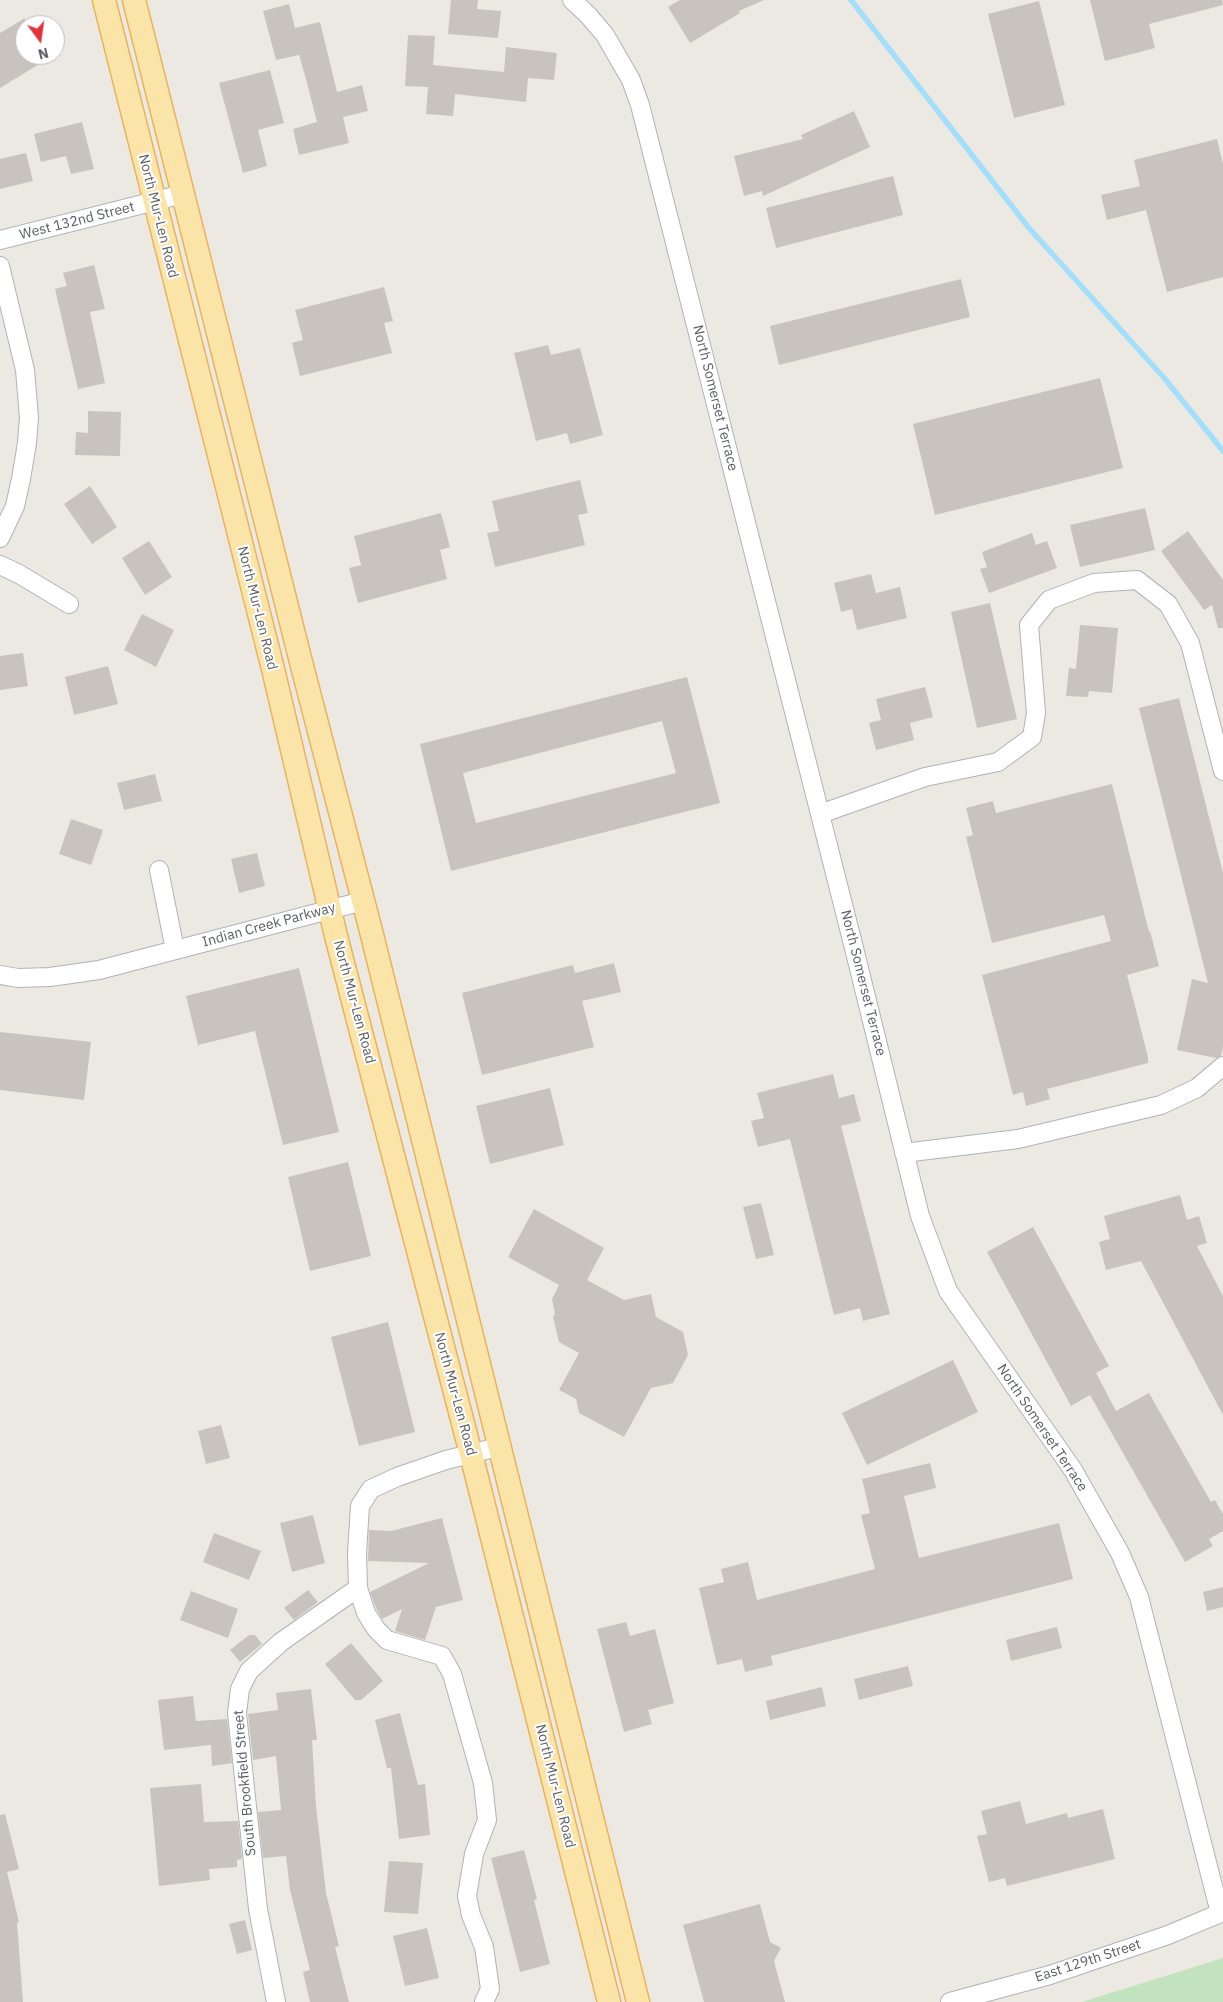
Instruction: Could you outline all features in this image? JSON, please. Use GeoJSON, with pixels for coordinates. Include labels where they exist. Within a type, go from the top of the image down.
{"type":"FeatureCollection","features":[{"type":"Feature","properties":{"kind":"main road","name":"North Mur-Len Road"},"geometry":{"type":"LineString","coordinates":[[104,0],[275,679],[330,909],[471,1454],[609,2002]]}},
{"type":"Feature","properties":{"kind":"main road","name":"North Mur-Len Road"},"geometry":{"type":"LineString","coordinates":[[134,0],[298,652],[363,901],[638,2002]]}},
{"type":"Feature","properties":{"kind":"street","name":"North Somerset Terrace"},"geometry":{"type":"LineString","coordinates":[[572,0],[588,15],[609,42],[631,80],[640,105],[920,1216],[948,1291],[1074,1470],[1120,1553],[1140,1597],[1222,1912]]}},
{"type":"Feature","properties":{"kind":"street","name":"West 132nd Street"},"geometry":{"type":"LineString","coordinates":[[0,240],[183,194]]}},
{"type":"Feature","properties":{"kind":"street"},"geometry":{"type":"LineString","coordinates":[[0,266],[25,370],[29,418],[28,443],[22,479],[14,506],[0,538]]}},
{"type":"Feature","properties":{"kind":"street"},"geometry":{"type":"LineString","coordinates":[[0,565],[69,604]]}},
{"type":"Feature","properties":{"kind":"street"},"geometry":{"type":"LineString","coordinates":[[820,814],[925,777],[998,762],[1032,737],[1036,713],[1029,625],[1050,600],[1094,583],[1137,580],[1168,604],[1190,643],[1223,771]]}},
{"type":"Feature","properties":{"kind":"street"},"geometry":{"type":"LineString","coordinates":[[159,870],[175,950]]}},
{"type":"Feature","properties":{"kind":"street","name":"Indian Creek Parkway"},"geometry":{"type":"LineString","coordinates":[[0,975],[18,978],[60,976],[99,970],[363,901]]}},
{"type":"Feature","properties":{"kind":"street"},"geometry":{"type":"LineString","coordinates":[[904,1153],[1018,1139],[1161,1105],[1197,1088],[1223,1066]]}},
{"type":"Feature","properties":{"kind":"street"},"geometry":{"type":"LineString","coordinates":[[484,2002],[490,1989],[484,1947],[471,1915],[467,1896],[474,1854],[487,1820],[483,1783],[452,1674],[442,1656],[387,1640],[376,1629],[366,1613],[358,1588],[357,1553],[360,1506],[372,1489],[397,1477],[498,1447]]}},
{"type":"Feature","properties":{"kind":"street","name":"South Brookfield Street"},"geometry":{"type":"LineString","coordinates":[[276,2002],[258,1909],[236,1713],[240,1689],[249,1671],[281,1642],[358,1588]]}},
{"type":"Feature","properties":{"kind":"street","name":"East 129th Street"},"geometry":{"type":"LineString","coordinates":[[950,2002],[1068,1969],[1168,1935],[1222,1912]]}},
{"type":"Feature","properties":{"kind":"green space"},"geometry":{"type":"Polygon","coordinates":[[[1223,1958],[1223,2002],[1083,2002],[1085,2001],[1223,1958]]]}},
{"type":"Feature","properties":{"kind":"building"},"geometry":{"type":"Polygon","coordinates":[[[451,0],[478,0],[477,9],[501,11],[498,38],[448,34],[451,0]]]}},
{"type":"Feature","properties":{"kind":"building"},"geometry":{"type":"Polygon","coordinates":[[[680,0],[764,0],[739,11],[740,13],[690,43],[668,7],[680,0]]]}},
{"type":"Feature","properties":{"kind":"building"},"geometry":{"type":"Polygon","coordinates":[[[1090,0],[1222,0],[1223,5],[1149,24],[1155,48],[1105,61],[1090,0]]]}},
{"type":"Feature","properties":{"kind":"building"},"geometry":{"type":"Polygon","coordinates":[[[1039,1],[1065,105],[1014,118],[988,14],[1039,1]]]}},
{"type":"Feature","properties":{"kind":"building"},"geometry":{"type":"Polygon","coordinates":[[[289,4],[295,28],[320,22],[337,92],[362,85],[368,111],[343,117],[349,143],[299,155],[293,129],[317,122],[299,55],[276,60],[263,11],[289,4]]]}},
{"type":"Feature","properties":{"kind":"building"},"geometry":{"type":"Polygon","coordinates":[[[15,24],[15,65],[38,65],[0,88],[0,33],[15,24]]]}},
{"type":"Feature","properties":{"kind":"building"},"geometry":{"type":"Polygon","coordinates":[[[408,35],[435,36],[433,65],[504,72],[506,47],[557,53],[554,80],[528,78],[526,102],[455,94],[453,116],[426,114],[428,87],[405,86],[408,35]]]}},
{"type":"Feature","properties":{"kind":"building"},"geometry":{"type":"Polygon","coordinates":[[[270,70],[284,123],[258,130],[267,166],[243,173],[219,83],[270,70]]]}},
{"type":"Feature","properties":{"kind":"building"},"geometry":{"type":"Polygon","coordinates":[[[854,111],[870,147],[763,196],[762,191],[744,196],[734,156],[803,139],[801,135],[854,111]]]}},
{"type":"Feature","properties":{"kind":"building"},"geometry":{"type":"Polygon","coordinates":[[[82,122],[94,169],[71,174],[66,156],[41,162],[34,134],[82,122]]]}},
{"type":"Feature","properties":{"kind":"building"},"geometry":{"type":"Polygon","coordinates":[[[1217,139],[1223,164],[1223,277],[1167,292],[1146,210],[1107,220],[1101,195],[1140,186],[1134,160],[1217,139]]]}},
{"type":"Feature","properties":{"kind":"building"},"geometry":{"type":"Polygon","coordinates":[[[26,153],[33,181],[0,189],[0,159],[26,153]]]}},
{"type":"Feature","properties":{"kind":"building"},"geometry":{"type":"Polygon","coordinates":[[[893,176],[903,215],[776,248],[766,208],[893,176]]]}},
{"type":"Feature","properties":{"kind":"building"},"geometry":{"type":"Polygon","coordinates":[[[94,265],[105,309],[90,312],[105,383],[78,389],[55,289],[67,286],[63,273],[94,265]]]}},
{"type":"Feature","properties":{"kind":"building"},"geometry":{"type":"Polygon","coordinates":[[[961,279],[970,317],[779,365],[770,326],[961,279]]]}},
{"type":"Feature","properties":{"kind":"building"},"geometry":{"type":"Polygon","coordinates":[[[384,287],[393,321],[384,323],[392,353],[300,376],[292,343],[303,340],[295,310],[384,287]]]}},
{"type":"Feature","properties":{"kind":"building"},"geometry":{"type":"Polygon","coordinates":[[[548,345],[551,355],[580,348],[603,435],[570,444],[567,433],[536,441],[514,353],[548,345]]]}},
{"type":"Feature","properties":{"kind":"building"},"geometry":{"type":"Polygon","coordinates":[[[1100,378],[1123,468],[935,515],[913,424],[1100,378]]]}},
{"type":"Feature","properties":{"kind":"building"},"geometry":{"type":"Polygon","coordinates":[[[88,411],[121,412],[120,456],[75,455],[76,432],[88,433],[88,411]]]}},
{"type":"Feature","properties":{"kind":"building"},"geometry":{"type":"Polygon","coordinates":[[[580,480],[588,513],[578,515],[585,545],[495,567],[487,533],[499,531],[492,501],[580,480]]]}},
{"type":"Feature","properties":{"kind":"building"},"geometry":{"type":"Polygon","coordinates":[[[90,486],[117,527],[92,544],[64,504],[90,486]]]}},
{"type":"Feature","properties":{"kind":"building"},"geometry":{"type":"Polygon","coordinates":[[[1145,508],[1155,550],[1080,567],[1070,525],[1145,508]]]}},
{"type":"Feature","properties":{"kind":"building"},"geometry":{"type":"Polygon","coordinates":[[[441,513],[450,547],[440,550],[447,579],[358,603],[349,568],[361,565],[354,536],[441,513]]]}},
{"type":"Feature","properties":{"kind":"building"},"geometry":{"type":"Polygon","coordinates":[[[1188,531],[1223,580],[1223,628],[1218,628],[1212,605],[1204,610],[1161,551],[1188,531]]]}},
{"type":"Feature","properties":{"kind":"building"},"geometry":{"type":"Polygon","coordinates":[[[1032,533],[1036,545],[1047,541],[1057,568],[989,593],[980,569],[987,567],[982,552],[1032,533]]]}},
{"type":"Feature","properties":{"kind":"building"},"geometry":{"type":"Polygon","coordinates":[[[149,541],[172,577],[145,595],[122,558],[149,541]]]}},
{"type":"Feature","properties":{"kind":"building"},"geometry":{"type":"Polygon","coordinates":[[[871,574],[876,593],[900,587],[907,618],[857,630],[852,609],[841,612],[834,583],[871,574]]]}},
{"type":"Feature","properties":{"kind":"building"},"geometry":{"type":"Polygon","coordinates":[[[990,603],[1017,719],[977,728],[951,612],[990,603]]]}},
{"type":"Feature","properties":{"kind":"building"},"geometry":{"type":"Polygon","coordinates":[[[142,614],[174,630],[156,667],[124,650],[142,614]]]}},
{"type":"Feature","properties":{"kind":"building"},"geometry":{"type":"Polygon","coordinates":[[[1080,625],[1118,628],[1112,693],[1089,691],[1088,697],[1066,696],[1069,668],[1076,669],[1080,625]]]}},
{"type":"Feature","properties":{"kind":"building"},"geometry":{"type":"Polygon","coordinates":[[[23,653],[28,686],[0,690],[0,656],[23,653]]]}},
{"type":"Feature","properties":{"kind":"building"},"geometry":{"type":"Polygon","coordinates":[[[108,666],[118,704],[74,715],[65,677],[108,666]]]}},
{"type":"Feature","properties":{"kind":"building"},"geometry":{"type":"Polygon","coordinates":[[[687,677],[720,803],[451,871],[420,744],[687,677]],[[662,721],[463,773],[476,823],[676,773],[662,721]]]}},
{"type":"Feature","properties":{"kind":"building"},"geometry":{"type":"Polygon","coordinates":[[[925,687],[933,717],[910,723],[914,740],[876,750],[869,723],[881,720],[876,699],[925,687]]]}},
{"type":"Feature","properties":{"kind":"building"},"geometry":{"type":"Polygon","coordinates":[[[1179,698],[1223,873],[1223,1046],[1221,1056],[1216,1058],[1177,1050],[1192,979],[1208,983],[1139,708],[1179,698]]]}},
{"type":"Feature","properties":{"kind":"building"},"geometry":{"type":"Polygon","coordinates":[[[155,774],[162,801],[124,810],[117,783],[155,774]]]}},
{"type":"Feature","properties":{"kind":"building"},"geometry":{"type":"Polygon","coordinates":[[[1112,784],[1159,966],[1127,975],[1148,1063],[1047,1089],[1050,1099],[1026,1106],[1023,1092],[1013,1095],[982,975],[1111,941],[1104,915],[992,943],[966,837],[973,835],[966,808],[993,801],[996,813],[1112,784]]]}},
{"type":"Feature","properties":{"kind":"building"},"geometry":{"type":"Polygon","coordinates":[[[71,819],[103,830],[91,865],[59,854],[71,819]]]}},
{"type":"Feature","properties":{"kind":"building"},"geometry":{"type":"Polygon","coordinates":[[[257,853],[265,886],[239,893],[231,859],[257,853]]]}},
{"type":"Feature","properties":{"kind":"building"},"geometry":{"type":"Polygon","coordinates":[[[614,963],[621,992],[582,1001],[594,1047],[482,1075],[462,993],[573,965],[575,973],[614,963]]]}},
{"type":"Feature","properties":{"kind":"building"},"geometry":{"type":"Polygon","coordinates":[[[299,968],[339,1132],[283,1145],[255,1031],[198,1045],[186,996],[299,968]]]}},
{"type":"Feature","properties":{"kind":"building"},"geometry":{"type":"Polygon","coordinates":[[[0,1032],[91,1042],[84,1100],[0,1090],[0,1032]]]}},
{"type":"Feature","properties":{"kind":"building"},"geometry":{"type":"Polygon","coordinates":[[[833,1074],[839,1098],[854,1094],[861,1121],[841,1126],[890,1314],[863,1321],[860,1308],[834,1315],[790,1139],[758,1147],[751,1121],[764,1118],[757,1093],[833,1074]]]}},
{"type":"Feature","properties":{"kind":"building"},"geometry":{"type":"Polygon","coordinates":[[[550,1088],[564,1145],[490,1164],[476,1106],[550,1088]]]}},
{"type":"Feature","properties":{"kind":"building"},"geometry":{"type":"Polygon","coordinates":[[[348,1162],[371,1256],[310,1271],[288,1177],[348,1162]]]}},
{"type":"Feature","properties":{"kind":"building"},"geometry":{"type":"Polygon","coordinates":[[[1180,1195],[1187,1220],[1199,1216],[1207,1243],[1197,1246],[1223,1296],[1223,1415],[1141,1261],[1106,1270],[1099,1242],[1110,1239],[1104,1216],[1180,1195]]]}},
{"type":"Feature","properties":{"kind":"building"},"geometry":{"type":"Polygon","coordinates":[[[761,1203],[774,1255],[756,1259],[743,1207],[761,1203]]]}},
{"type":"Feature","properties":{"kind":"building"},"geometry":{"type":"Polygon","coordinates":[[[534,1209],[604,1248],[587,1280],[624,1300],[651,1294],[656,1317],[683,1332],[688,1355],[673,1383],[651,1388],[624,1437],[579,1413],[576,1399],[559,1390],[579,1353],[559,1342],[553,1317],[555,1314],[552,1299],[559,1285],[508,1257],[534,1209]]]}},
{"type":"Feature","properties":{"kind":"building"},"geometry":{"type":"Polygon","coordinates":[[[1033,1227],[1109,1366],[1096,1373],[1116,1411],[1149,1393],[1211,1502],[1215,1500],[1223,1514],[1223,1531],[1209,1539],[1213,1546],[1185,1562],[1090,1395],[1071,1406],[987,1252],[1033,1227]]]}},
{"type":"Feature","properties":{"kind":"building"},"geometry":{"type":"Polygon","coordinates":[[[388,1322],[415,1432],[359,1446],[331,1337],[388,1322]]]}},
{"type":"Feature","properties":{"kind":"building"},"geometry":{"type":"Polygon","coordinates":[[[953,1360],[978,1412],[867,1465],[842,1413],[953,1360]]]}},
{"type":"Feature","properties":{"kind":"building"},"geometry":{"type":"Polygon","coordinates":[[[221,1425],[230,1458],[206,1464],[198,1431],[221,1425]]]}},
{"type":"Feature","properties":{"kind":"building"},"geometry":{"type":"Polygon","coordinates":[[[930,1463],[936,1488],[904,1496],[919,1558],[1059,1523],[1073,1579],[771,1656],[773,1665],[745,1672],[742,1659],[717,1665],[699,1588],[724,1582],[721,1569],[748,1562],[757,1600],[875,1569],[861,1515],[870,1513],[862,1479],[930,1463]]]}},
{"type":"Feature","properties":{"kind":"building"},"geometry":{"type":"Polygon","coordinates":[[[313,1515],[325,1563],[292,1572],[280,1523],[313,1515]]]}},
{"type":"Feature","properties":{"kind":"building"},"geometry":{"type":"Polygon","coordinates":[[[442,1518],[463,1600],[436,1607],[425,1640],[395,1631],[402,1609],[382,1619],[370,1592],[429,1563],[368,1561],[369,1530],[391,1531],[442,1518]]]}},
{"type":"Feature","properties":{"kind":"building"},"geometry":{"type":"Polygon","coordinates":[[[214,1533],[261,1551],[249,1580],[203,1562],[214,1533]]]}},
{"type":"Feature","properties":{"kind":"building"},"geometry":{"type":"Polygon","coordinates":[[[1223,1587],[1223,1607],[1207,1611],[1203,1592],[1223,1587]]]}},
{"type":"Feature","properties":{"kind":"building"},"geometry":{"type":"Polygon","coordinates":[[[308,1590],[318,1602],[294,1620],[284,1608],[308,1590]]]}},
{"type":"Feature","properties":{"kind":"building"},"geometry":{"type":"Polygon","coordinates":[[[191,1591],[238,1609],[228,1638],[180,1620],[191,1591]]]}},
{"type":"Feature","properties":{"kind":"building"},"geometry":{"type":"Polygon","coordinates":[[[626,1622],[630,1636],[655,1629],[674,1703],[648,1710],[652,1724],[624,1732],[597,1629],[626,1622]]]}},
{"type":"Feature","properties":{"kind":"building"},"geometry":{"type":"Polygon","coordinates":[[[1057,1627],[1062,1648],[1011,1661],[1006,1640],[1057,1627]]]}},
{"type":"Feature","properties":{"kind":"building"},"geometry":{"type":"Polygon","coordinates":[[[249,1635],[255,1635],[262,1644],[240,1662],[230,1650],[249,1635]]]}},
{"type":"Feature","properties":{"kind":"building"},"geometry":{"type":"Polygon","coordinates":[[[351,1643],[383,1681],[361,1700],[355,1700],[325,1664],[351,1643]]]}},
{"type":"Feature","properties":{"kind":"building"},"geometry":{"type":"Polygon","coordinates":[[[908,1666],[913,1686],[859,1700],[854,1679],[908,1666]]]}},
{"type":"Feature","properties":{"kind":"building"},"geometry":{"type":"Polygon","coordinates":[[[822,1687],[826,1706],[770,1720],[766,1701],[822,1687]]]}},
{"type":"Feature","properties":{"kind":"building"},"geometry":{"type":"Polygon","coordinates":[[[311,1689],[317,1740],[312,1740],[316,1806],[326,1893],[339,1946],[335,1947],[349,2002],[310,2002],[303,1972],[310,1970],[290,1890],[286,1856],[263,1858],[258,1812],[281,1810],[276,1756],[253,1760],[248,1714],[278,1710],[276,1693],[311,1689]]]}},
{"type":"Feature","properties":{"kind":"building"},"geometry":{"type":"Polygon","coordinates":[[[193,1696],[196,1721],[227,1719],[232,1763],[212,1766],[211,1745],[164,1750],[158,1700],[193,1696]]]}},
{"type":"Feature","properties":{"kind":"building"},"geometry":{"type":"Polygon","coordinates":[[[400,1713],[418,1785],[425,1784],[430,1835],[399,1839],[391,1768],[387,1768],[375,1720],[400,1713]]]}},
{"type":"Feature","properties":{"kind":"building"},"geometry":{"type":"Polygon","coordinates":[[[201,1784],[204,1822],[238,1821],[242,1859],[237,1860],[237,1867],[209,1869],[210,1880],[159,1886],[150,1788],[201,1784]]]}},
{"type":"Feature","properties":{"kind":"building"},"geometry":{"type":"Polygon","coordinates":[[[1020,1801],[1026,1824],[1067,1813],[1068,1818],[1103,1809],[1115,1859],[1007,1886],[1005,1878],[989,1882],[977,1836],[987,1834],[981,1811],[1020,1801]]]}},
{"type":"Feature","properties":{"kind":"building"},"geometry":{"type":"Polygon","coordinates":[[[5,1814],[19,1869],[7,1872],[19,1922],[17,1922],[23,2002],[0,2002],[0,1815],[5,1814]]]}},
{"type":"Feature","properties":{"kind":"building"},"geometry":{"type":"Polygon","coordinates":[[[524,1850],[537,1899],[534,1900],[550,1964],[520,1972],[491,1858],[524,1850]]]}},
{"type":"Feature","properties":{"kind":"building"},"geometry":{"type":"Polygon","coordinates":[[[389,1861],[423,1863],[418,1914],[384,1912],[389,1861]]]}},
{"type":"Feature","properties":{"kind":"building"},"geometry":{"type":"Polygon","coordinates":[[[760,1904],[770,1942],[781,1948],[774,1961],[785,2002],[704,2002],[683,1925],[760,1904]]]}},
{"type":"Feature","properties":{"kind":"building"},"geometry":{"type":"Polygon","coordinates":[[[245,1920],[252,1950],[237,1954],[229,1924],[245,1920]]]}},
{"type":"Feature","properties":{"kind":"building"},"geometry":{"type":"Polygon","coordinates":[[[427,1928],[439,1978],[405,1986],[393,1936],[427,1928]]]}},
{"type":"Feature","properties":{"kind":"waterway"},"geometry":{"type":"LineString","coordinates":[[851,0],[1029,228],[1165,379],[1223,451]]}}]}
